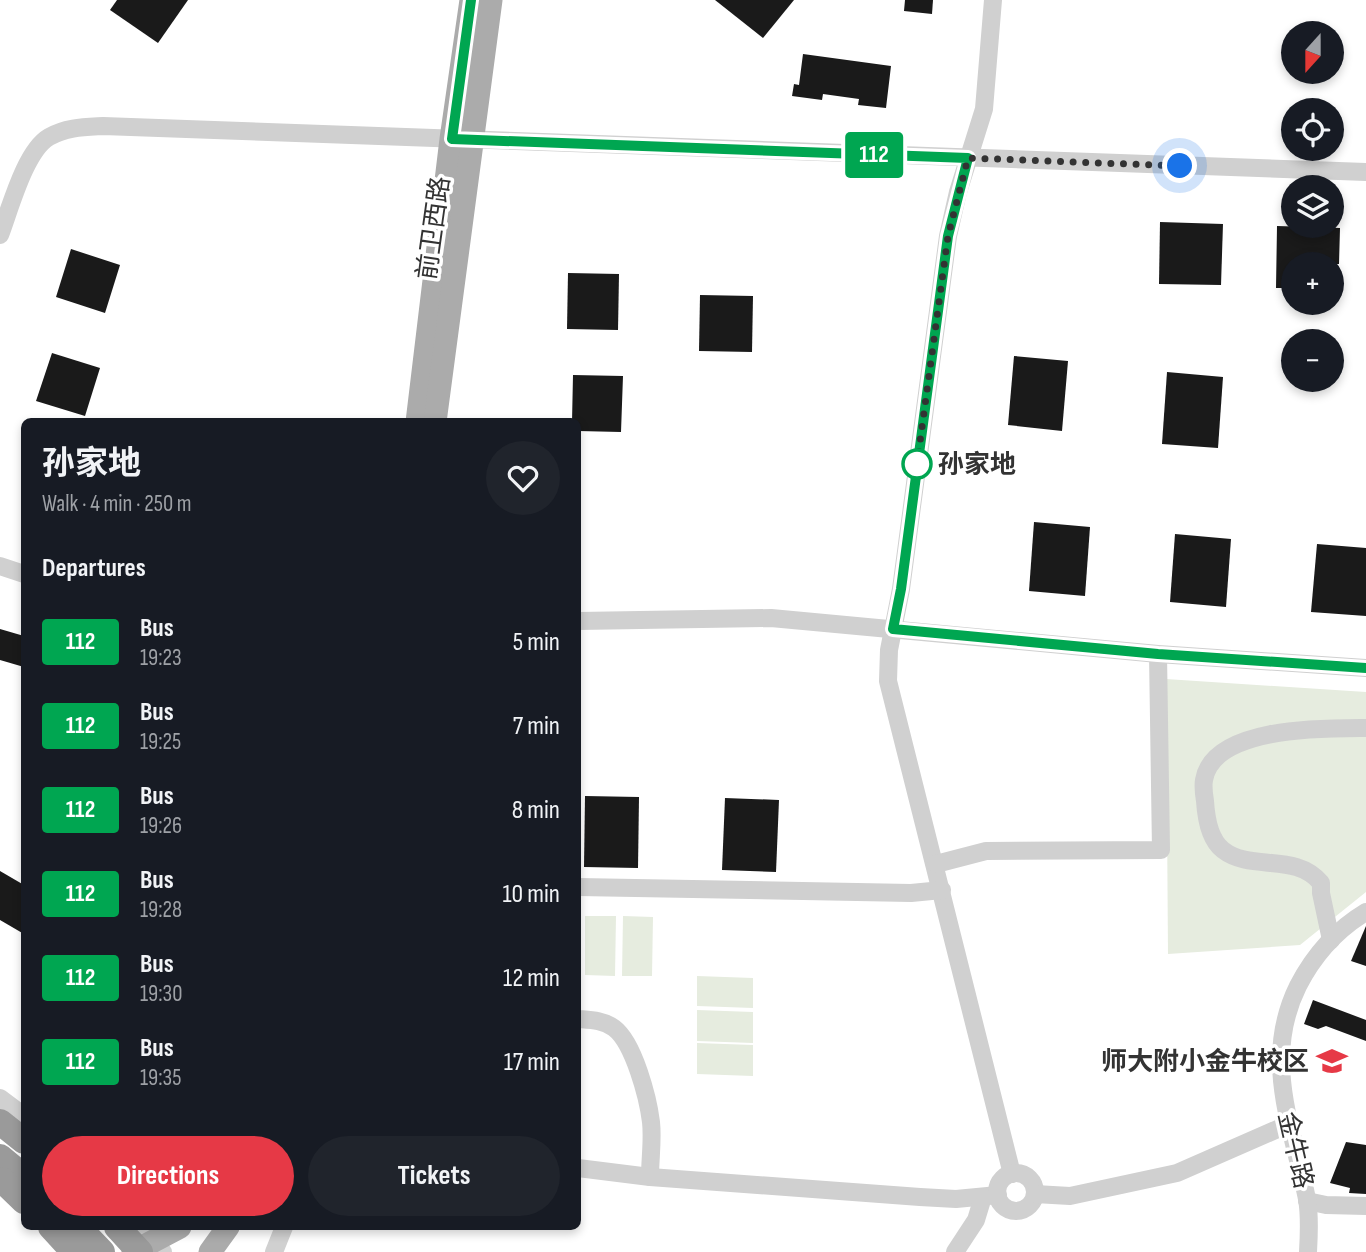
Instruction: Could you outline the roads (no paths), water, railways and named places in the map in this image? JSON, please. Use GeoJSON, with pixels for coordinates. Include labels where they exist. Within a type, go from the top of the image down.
{"type":"FeatureCollection","features":[{"type":"Feature","properties":{"kind":"highway"},"geometry":{"type":"LineString","coordinates":[[0,1122],[21,1139]]}},
{"type":"Feature","properties":{"kind":"highway"},"geometry":{"type":"LineString","coordinates":[[9,1170],[21,1195]]}},
{"type":"Feature","properties":{"kind":"highway"},"geometry":{"type":"LineString","coordinates":[[54,1230],[74,1252]]}},
{"type":"Feature","properties":{"kind":"highway"},"geometry":{"type":"LineString","coordinates":[[83,1230],[104,1252]]}},
{"type":"Feature","properties":{"kind":"highway"},"geometry":{"type":"LineString","coordinates":[[121,1230],[143,1247]]}},
{"type":"Feature","properties":{"kind":"main road","name":"前卫西路"},"geometry":{"type":"LineString","coordinates":[[435,418],[462,139],[471,0]]}},
{"type":"Feature","properties":{"kind":"main road","name":"前卫西路"},"geometry":{"type":"LineString","coordinates":[[418,418],[462,139],[491,0]]}},
{"type":"Feature","properties":{"kind":"main road"},"geometry":{"type":"LineString","coordinates":[[0,1128],[21,1144]]}},
{"type":"Feature","properties":{"kind":"main road"},"geometry":{"type":"LineString","coordinates":[[60,1230],[81,1252]]}},
{"type":"Feature","properties":{"kind":"main road"},"geometry":{"type":"LineString","coordinates":[[116,1230],[143,1247],[174,1230]]}},
{"type":"Feature","properties":{"kind":"main road"},"geometry":{"type":"LineString","coordinates":[[210,1252],[226,1230]]}},
{"type":"Feature","properties":{"kind":"street"},"geometry":{"type":"LineString","coordinates":[[993,0],[984,109],[948,236],[901,589],[888,650],[888,681],[1012,1174]]}},
{"type":"Feature","properties":{"kind":"street"},"geometry":{"type":"LineString","coordinates":[[0,235],[34,153],[48,137],[72,128],[103,126],[1366,172]]}},
{"type":"Feature","properties":{"kind":"street"},"geometry":{"type":"LineString","coordinates":[[0,566],[21,573]]}},
{"type":"Feature","properties":{"kind":"street"},"geometry":{"type":"LineString","coordinates":[[581,621],[771,618],[1158,654],[1366,668]]}},
{"type":"Feature","properties":{"kind":"street"},"geometry":{"type":"LineString","coordinates":[[936,864],[986,851],[1161,850],[1158,654]]}},
{"type":"Feature","properties":{"kind":"street"},"geometry":{"type":"LineString","coordinates":[[1331,940],[1321,883],[1312,872],[1294,866],[1235,856],[1222,849],[1213,838],[1205,804],[1204,779],[1210,765],[1223,751],[1258,737],[1306,728],[1366,728]]}},
{"type":"Feature","properties":{"kind":"street"},"geometry":{"type":"LineString","coordinates":[[581,887],[911,893],[942,890]]}},
{"type":"Feature","properties":{"kind":"street","name":"金牛路"},"geometry":{"type":"LineString","coordinates":[[1308,1252],[1307,1201],[1281,1083],[1283,1026],[1291,1000],[1318,954],[1366,912]]}},
{"type":"Feature","properties":{"kind":"street"},"geometry":{"type":"LineString","coordinates":[[581,1020],[608,1024],[616,1030],[624,1039],[640,1075],[651,1123],[650,1177]]}},
{"type":"Feature","properties":{"kind":"street"},"geometry":{"type":"LineString","coordinates":[[0,1098],[21,1114]]}},
{"type":"Feature","properties":{"kind":"street"},"geometry":{"type":"LineString","coordinates":[[1035,1194],[1070,1196],[1177,1173],[1289,1124]]}},
{"type":"Feature","properties":{"kind":"street"},"geometry":{"type":"LineString","coordinates":[[581,1168],[650,1177],[920,1198],[990,1196],[1007,1208],[1017,1210],[1027,1207],[1035,1194],[1033,1184],[1026,1176],[1012,1174],[999,1184],[990,1196],[955,1252]]}},
{"type":"Feature","properties":{"kind":"street"},"geometry":{"type":"LineString","coordinates":[[1307,1201],[1366,1206]]}},
{"type":"Feature","properties":{"kind":"street"},"geometry":{"type":"LineString","coordinates":[[44,1230],[60,1252]]}},
{"type":"Feature","properties":{"kind":"street"},"geometry":{"type":"LineString","coordinates":[[274,1252],[283,1230]]}},
{"type":"Feature","properties":{"kind":"place","name":"孙家地"},"geometry":{"type":"Point","coordinates":[917,464]}},
{"type":"Feature","properties":{"kind":"place","name":"师大附小金牛校区"},"geometry":{"type":"Point","coordinates":[1332,1061]}}]}
